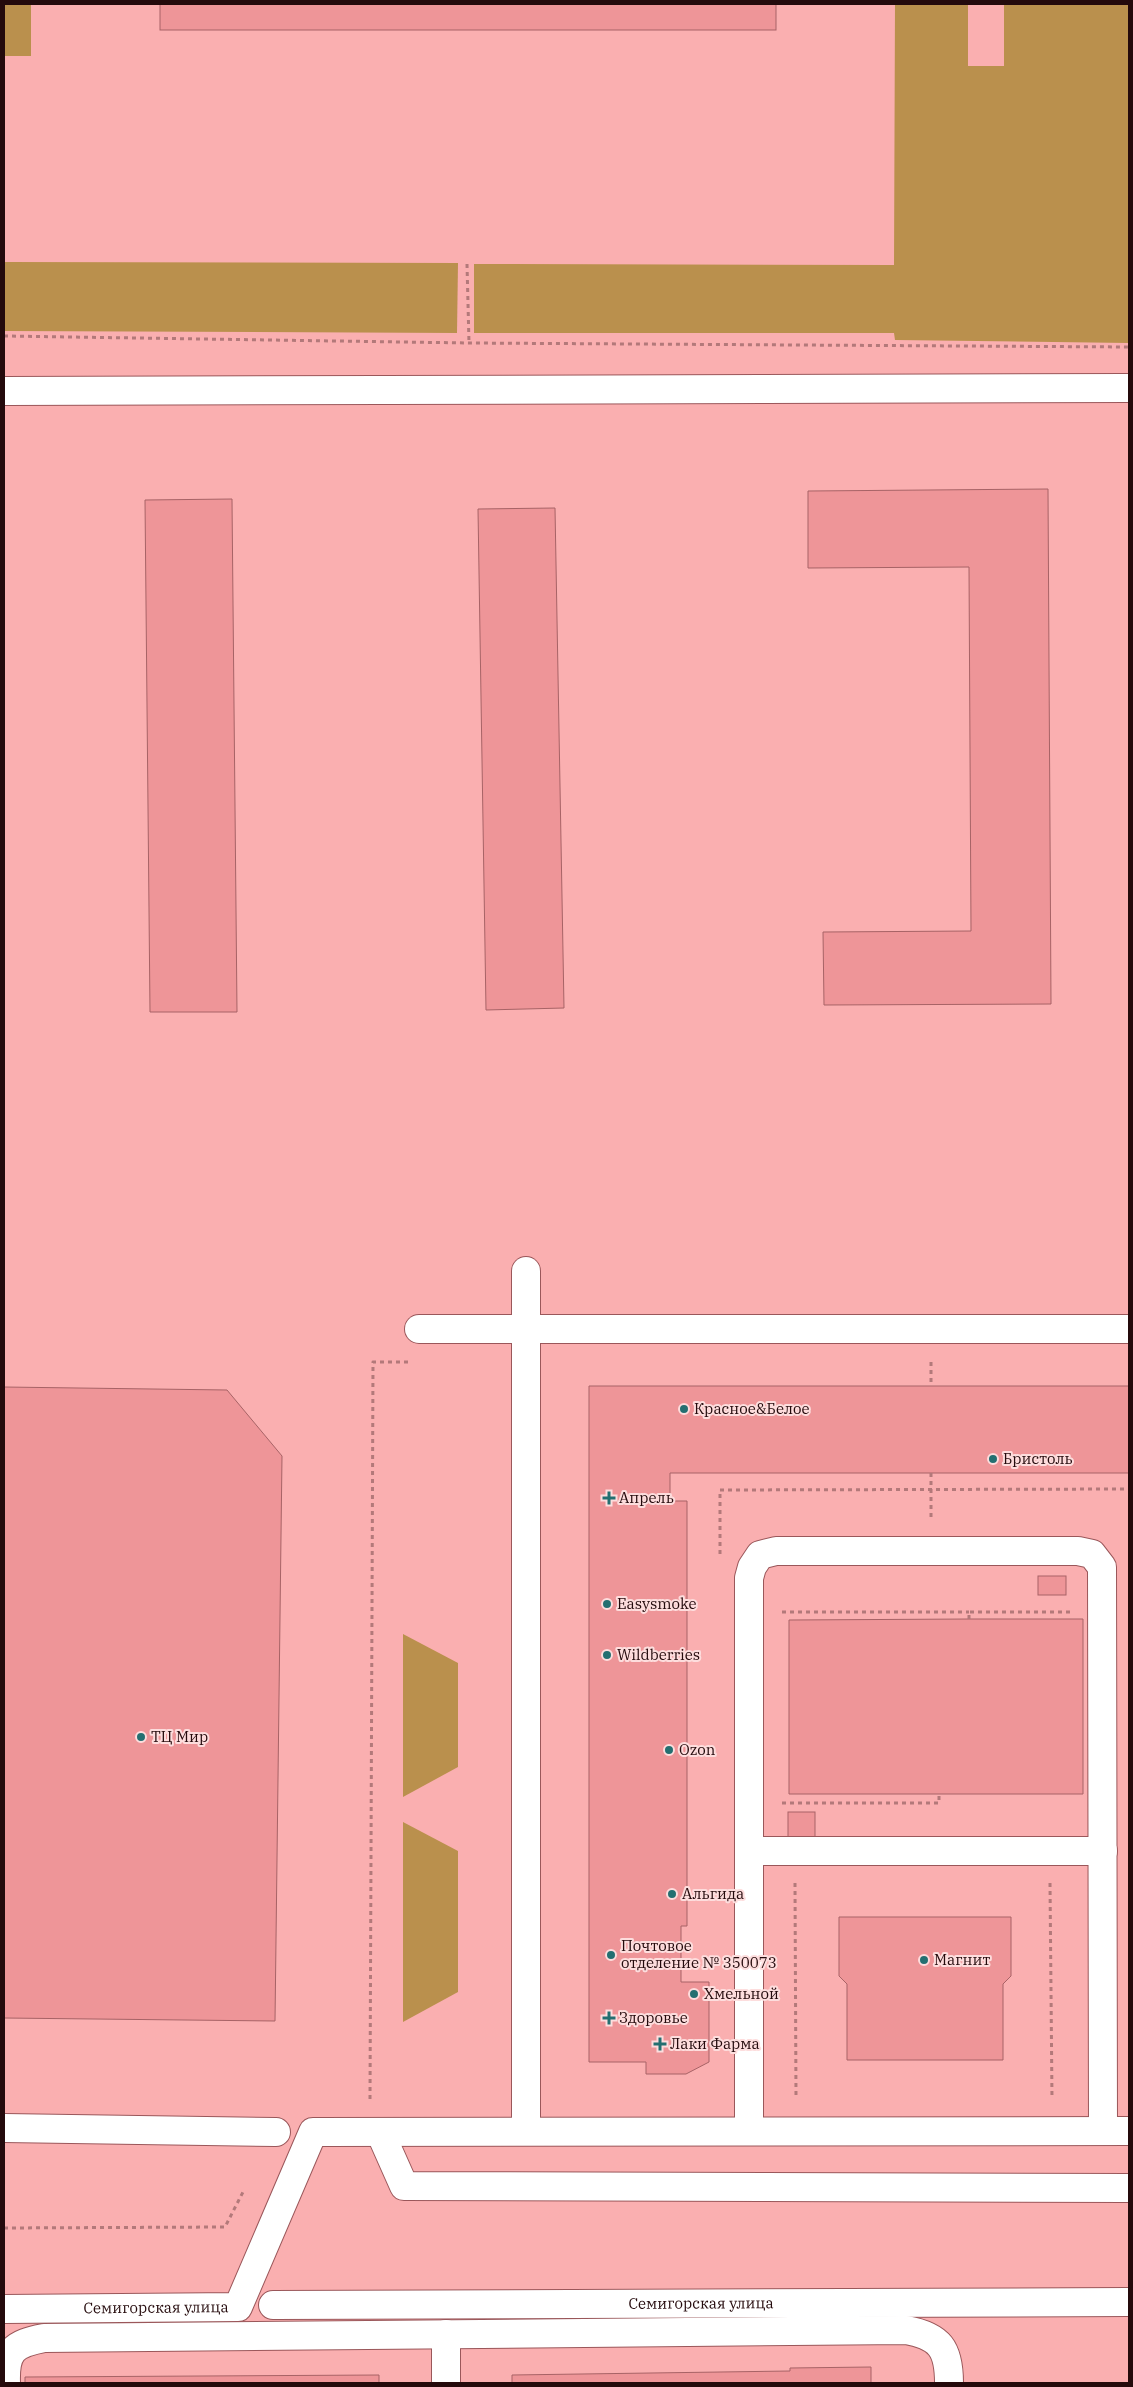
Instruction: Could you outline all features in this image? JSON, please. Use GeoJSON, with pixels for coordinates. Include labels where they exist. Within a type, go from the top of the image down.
{"type":"FeatureCollection","features":[{"type":"Feature","properties":{"kind":"street"},"geometry":{"type":"LineString","coordinates":[[4,391],[1129,388]]}},
{"type":"Feature","properties":{"kind":"street"},"geometry":{"type":"LineString","coordinates":[[526,1271],[526,2131]]}},
{"type":"Feature","properties":{"kind":"street"},"geometry":{"type":"LineString","coordinates":[[418,1329],[1129,1329]]}},
{"type":"Feature","properties":{"kind":"street"},"geometry":{"type":"LineString","coordinates":[[749,2131],[749,1578],[752,1567],[760,1555],[776,1551],[1078,1551],[1092,1554],[1102,1567],[1103,1851],[1116,2131],[380,2132],[404,2186],[1129,2188]]}},
{"type":"Feature","properties":{"kind":"street"},"geometry":{"type":"LineString","coordinates":[[749,1851],[1103,1851]]}},
{"type":"Feature","properties":{"kind":"street"},"geometry":{"type":"LineString","coordinates":[[4,2128],[276,2132]]}},
{"type":"Feature","properties":{"kind":"street","name":"Семигорская улица"},"geometry":{"type":"LineString","coordinates":[[4,2309],[238,2307],[313,2132],[380,2132]]}},
{"type":"Feature","properties":{"kind":"street","name":"Семигорская улица"},"geometry":{"type":"LineString","coordinates":[[273,2306],[1129,2302]]}},
{"type":"Feature","properties":{"kind":"street"},"geometry":{"type":"LineString","coordinates":[[6,2383],[8,2359],[14,2350],[24,2342],[44,2338],[906,2330],[924,2333],[938,2341],[946,2355],[949,2383]]}},
{"type":"Feature","properties":{"kind":"street"},"geometry":{"type":"LineString","coordinates":[[446,2334],[446,2383]]}},
{"type":"Feature","properties":{"kind":"path"},"geometry":{"type":"LineString","coordinates":[[467,264],[469,343]]}},
{"type":"Feature","properties":{"kind":"path"},"geometry":{"type":"LineString","coordinates":[[4,336],[469,343],[1129,347]]}},
{"type":"Feature","properties":{"kind":"path"},"geometry":{"type":"LineString","coordinates":[[370,2101],[373,1362],[411,1362]]}},
{"type":"Feature","properties":{"kind":"path"},"geometry":{"type":"LineString","coordinates":[[931,1362],[931,1386]]}},
{"type":"Feature","properties":{"kind":"path"},"geometry":{"type":"LineString","coordinates":[[931,1473],[931,1551]]}},
{"type":"Feature","properties":{"kind":"path"},"geometry":{"type":"LineString","coordinates":[[720,1559],[720,1490],[1129,1489]]}},
{"type":"Feature","properties":{"kind":"path"},"geometry":{"type":"LineString","coordinates":[[804,1612],[1103,1612]]}},
{"type":"Feature","properties":{"kind":"path"},"geometry":{"type":"LineString","coordinates":[[969,1612],[969,1619]]}},
{"type":"Feature","properties":{"kind":"path"},"geometry":{"type":"LineString","coordinates":[[749,1803],[939,1803],[939,1794]]}},
{"type":"Feature","properties":{"kind":"path"},"geometry":{"type":"LineString","coordinates":[[795,1881],[796,2102]]}},
{"type":"Feature","properties":{"kind":"path"},"geometry":{"type":"LineString","coordinates":[[1050,1881],[1052,2103]]}},
{"type":"Feature","properties":{"kind":"path"},"geometry":{"type":"LineString","coordinates":[[4,2228],[225,2227],[243,2192]]}},
{"type":"Feature","properties":{"kind":"shaded area"},"geometry":{"type":"Polygon","coordinates":[[[4,4],[31,4],[31,56],[4,56],[4,4]]]}},
{"type":"Feature","properties":{"kind":"shaded area"},"geometry":{"type":"Polygon","coordinates":[[[895,4],[968,4],[968,66],[1004,66],[1004,4],[1129,4],[1129,343],[895,340],[894,333],[474,333],[474,264],[894,265],[895,4]]]}},
{"type":"Feature","properties":{"kind":"shaded area"},"geometry":{"type":"Polygon","coordinates":[[[4,262],[458,263],[457,333],[4,331],[4,262]]]}},
{"type":"Feature","properties":{"kind":"shaded area"},"geometry":{"type":"Polygon","coordinates":[[[403,1634],[458,1663],[458,1767],[403,1797],[403,1634]]]}},
{"type":"Feature","properties":{"kind":"shaded area"},"geometry":{"type":"Polygon","coordinates":[[[403,1822],[458,1851],[458,1992],[403,2022],[403,1822]]]}},
{"type":"Feature","properties":{"kind":"building"},"geometry":{"type":"Polygon","coordinates":[[[160,4],[776,4],[776,30],[160,30],[160,4]]]}},
{"type":"Feature","properties":{"kind":"building"},"geometry":{"type":"Polygon","coordinates":[[[1048,489],[1051,1004],[824,1005],[823,932],[971,931],[969,567],[808,568],[808,491],[1048,489]]]}},
{"type":"Feature","properties":{"kind":"building"},"geometry":{"type":"Polygon","coordinates":[[[232,499],[237,1012],[150,1012],[145,500],[232,499]]]}},
{"type":"Feature","properties":{"kind":"building"},"geometry":{"type":"Polygon","coordinates":[[[555,508],[564,1008],[486,1010],[478,509],[555,508]]]}},
{"type":"Feature","properties":{"kind":"building"},"geometry":{"type":"Polygon","coordinates":[[[589,1386],[1129,1386],[1129,1473],[670,1473],[670,1501],[687,1501],[687,1926],[681,1926],[681,1982],[709,1982],[709,2062],[686,2074],[646,2074],[646,2062],[589,2062],[589,1386]]]}},
{"type":"Feature","properties":{"kind":"building","name":"ТЦ Мир"},"geometry":{"type":"Polygon","coordinates":[[[4,1387],[227,1390],[282,1456],[275,2021],[4,2018],[4,1387]]]}},
{"type":"Feature","properties":{"kind":"building"},"geometry":{"type":"Polygon","coordinates":[[[1038,1576],[1066,1576],[1066,1595],[1038,1595],[1038,1576]]]}},
{"type":"Feature","properties":{"kind":"building"},"geometry":{"type":"Polygon","coordinates":[[[1083,1619],[1083,1794],[789,1794],[789,1620],[1083,1619]]]}},
{"type":"Feature","properties":{"kind":"building"},"geometry":{"type":"Polygon","coordinates":[[[788,1812],[815,1812],[815,1839],[788,1839],[788,1812]]]}},
{"type":"Feature","properties":{"kind":"building"},"geometry":{"type":"Polygon","coordinates":[[[839,1917],[1011,1917],[1011,1976],[1003,1984],[1003,2060],[847,2060],[847,1984],[839,1976],[839,1917]]]}},
{"type":"Feature","properties":{"kind":"building"},"geometry":{"type":"Polygon","coordinates":[[[871,2367],[871,2383],[512,2383],[512,2375],[790,2371],[790,2368],[871,2367]]]}},
{"type":"Feature","properties":{"kind":"building"},"geometry":{"type":"Polygon","coordinates":[[[379,2375],[379,2383],[25,2383],[25,2377],[379,2375]]]}},
{"type":"Feature","properties":{"kind":"place","name":"Красное&Белое"},"geometry":{"type":"Point","coordinates":[684,1409]}},
{"type":"Feature","properties":{"kind":"place","name":"Бристоль"},"geometry":{"type":"Point","coordinates":[993,1459]}},
{"type":"Feature","properties":{"kind":"place","name":"Апрель"},"geometry":{"type":"Point","coordinates":[609,1498]}},
{"type":"Feature","properties":{"kind":"place","name":"Easysmoke"},"geometry":{"type":"Point","coordinates":[607,1604]}},
{"type":"Feature","properties":{"kind":"place","name":"Wildberries"},"geometry":{"type":"Point","coordinates":[607,1655]}},
{"type":"Feature","properties":{"kind":"place","name":"ТЦ Мир"},"geometry":{"type":"Point","coordinates":[141,1737]}},
{"type":"Feature","properties":{"kind":"place","name":"Ozon"},"geometry":{"type":"Point","coordinates":[669,1750]}},
{"type":"Feature","properties":{"kind":"place","name":"Альгида"},"geometry":{"type":"Point","coordinates":[672,1894]}},
{"type":"Feature","properties":{"kind":"place","name":"Почтовое отделение № 350073"},"geometry":{"type":"Point","coordinates":[611,1955]}},
{"type":"Feature","properties":{"kind":"place","name":"Магнит"},"geometry":{"type":"Point","coordinates":[924,1960]}},
{"type":"Feature","properties":{"kind":"place","name":"Хмельной"},"geometry":{"type":"Point","coordinates":[694,1994]}},
{"type":"Feature","properties":{"kind":"place","name":"Здоровье"},"geometry":{"type":"Point","coordinates":[609,2018]}},
{"type":"Feature","properties":{"kind":"place","name":"Лаки Фарма"},"geometry":{"type":"Point","coordinates":[660,2044]}}]}
